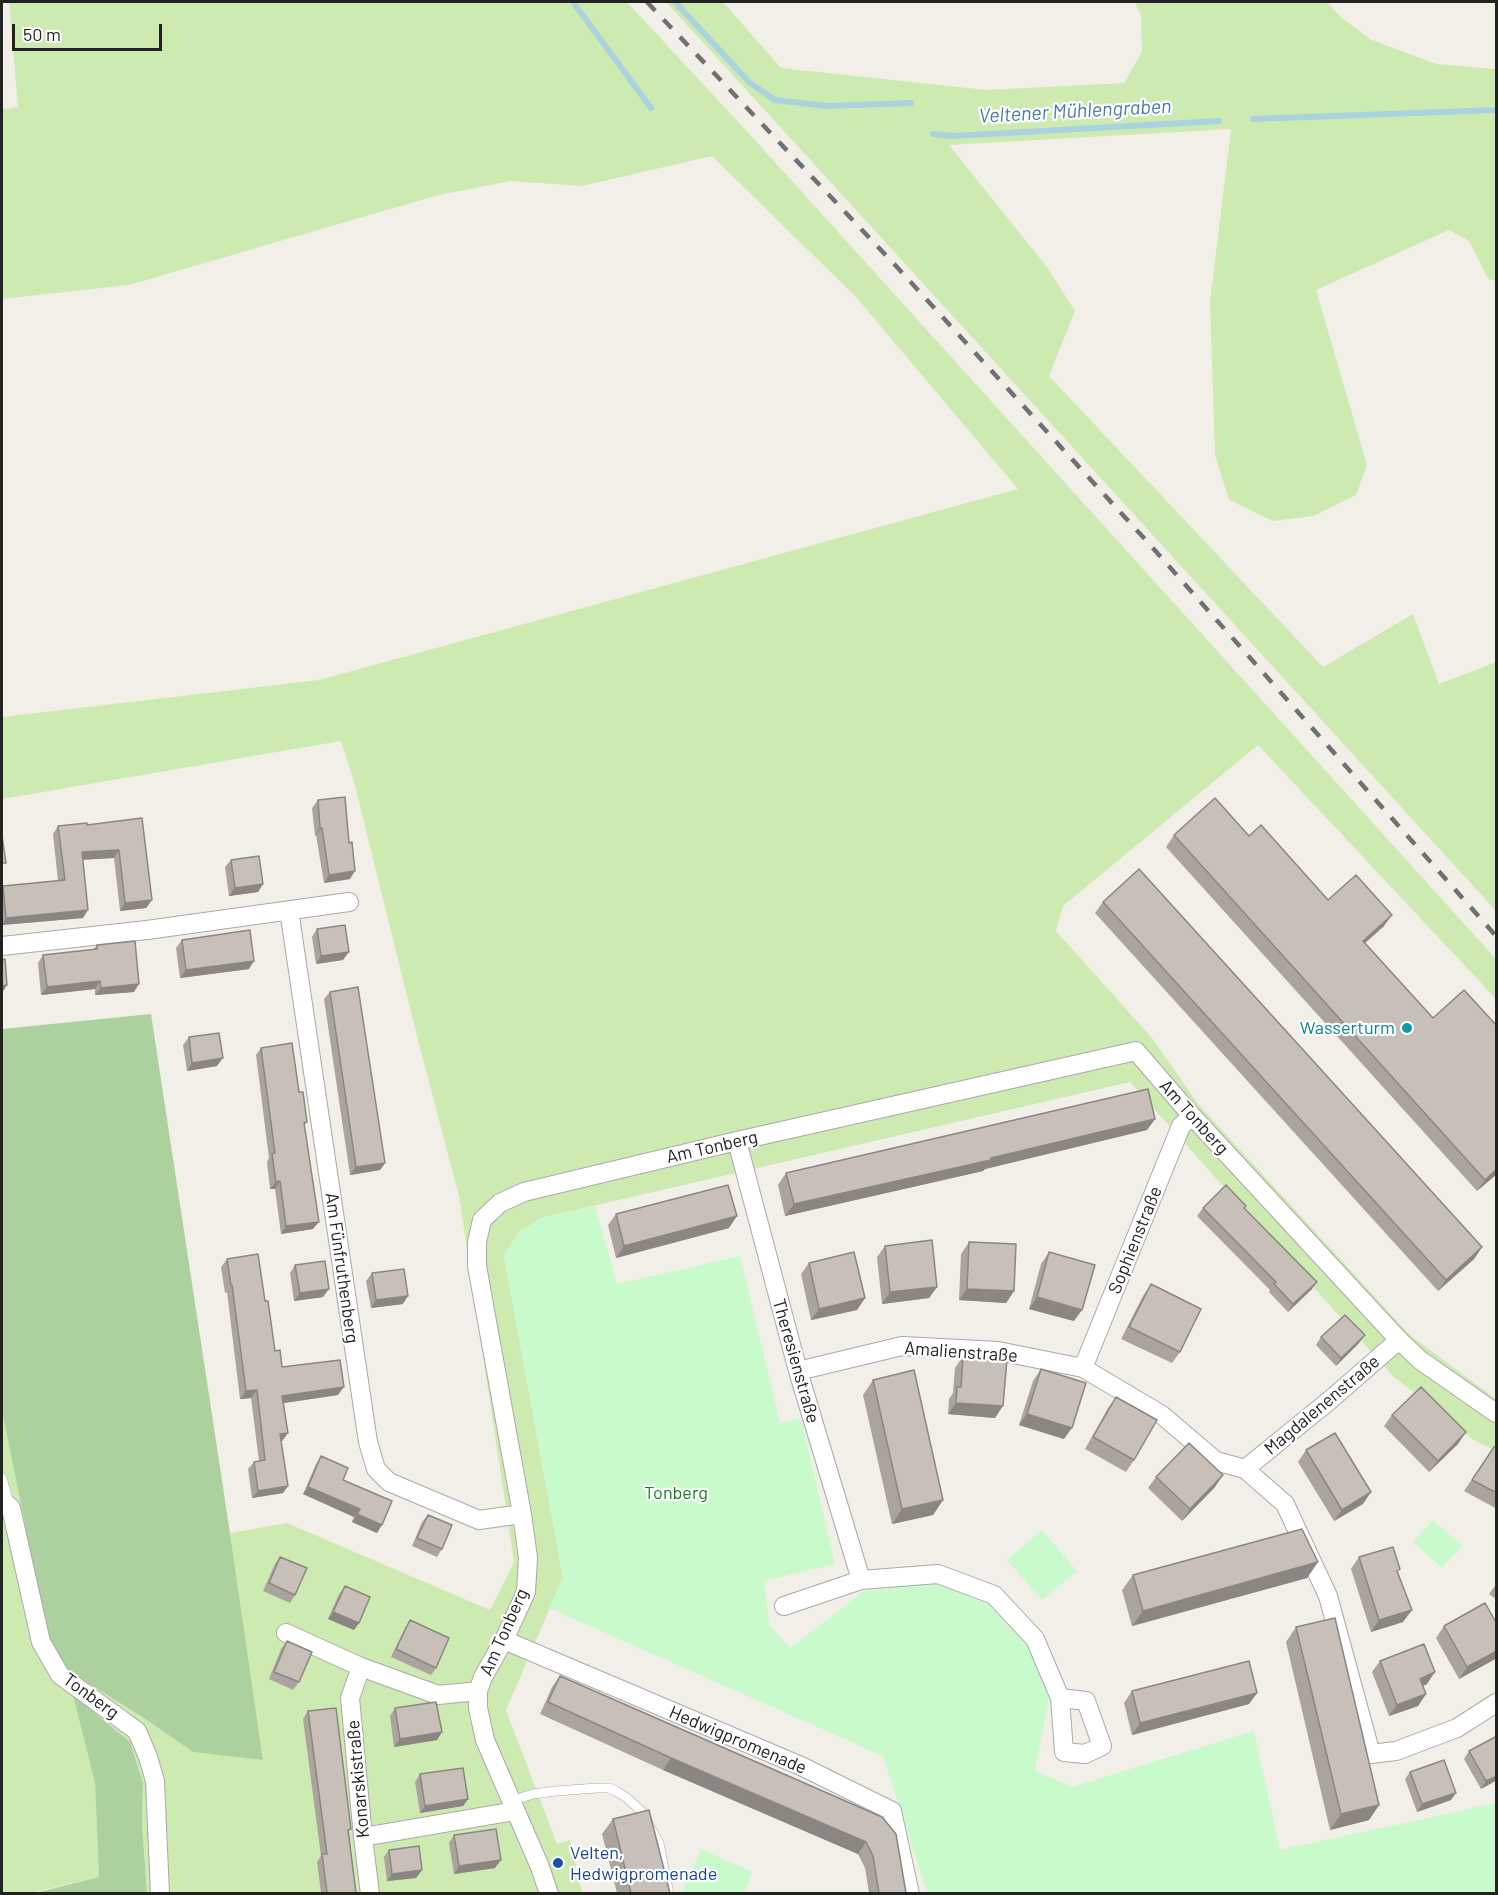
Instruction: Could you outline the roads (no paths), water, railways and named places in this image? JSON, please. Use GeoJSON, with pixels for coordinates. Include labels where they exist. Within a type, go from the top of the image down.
{"type":"FeatureCollection","features":[{"type":"Feature","properties":{"kind":"street"},"geometry":{"type":"LineString","coordinates":[[2,946],[147,930],[349,902]]}},
{"type":"Feature","properties":{"kind":"street","name":"Am Fünfruthenberg"},"geometry":{"type":"LineString","coordinates":[[289,910],[368,1442],[376,1469],[389,1482],[479,1520],[522,1514]]}},
{"type":"Feature","properties":{"kind":"street","name":"Am Tonberg"},"geometry":{"type":"LineString","coordinates":[[549,1893],[485,1740],[478,1708],[478,1691],[483,1677],[504,1640],[526,1592],[528,1558],[477,1266],[477,1242],[482,1220],[500,1203],[524,1192],[737,1141],[1136,1051],[1192,1116],[1399,1340],[1419,1360],[1497,1413]]}},
{"type":"Feature","properties":{"kind":"street","name":"Sophienstraße"},"geometry":{"type":"LineString","coordinates":[[1083,1368],[1181,1126],[1192,1116]]}},
{"type":"Feature","properties":{"kind":"street","name":"Theresienstraße"},"geometry":{"type":"LineString","coordinates":[[737,1141],[798,1371],[861,1580]]}},
{"type":"Feature","properties":{"kind":"street","name":"Magdalenenstraße"},"geometry":{"type":"LineString","coordinates":[[1245,1469],[1399,1340]]}},
{"type":"Feature","properties":{"kind":"street","name":"Amalienstraße"},"geometry":{"type":"LineString","coordinates":[[798,1371],[902,1346],[998,1351],[1083,1368],[1162,1415],[1216,1461],[1245,1469],[1285,1504],[1328,1596],[1371,1754],[1396,1751],[1457,1728],[1497,1703]]}},
{"type":"Feature","properties":{"kind":"street","name":"Tonberg"},"geometry":{"type":"LineString","coordinates":[[6,1504],[41,1642],[60,1675],[137,1731],[148,1757],[155,1781],[160,1893]]}},
{"type":"Feature","properties":{"kind":"street"},"geometry":{"type":"LineString","coordinates":[[784,1606],[861,1580],[938,1574],[994,1595],[1035,1639],[1060,1698]]}},
{"type":"Feature","properties":{"kind":"street"},"geometry":{"type":"LineString","coordinates":[[286,1632],[361,1667],[438,1695],[478,1691]]}},
{"type":"Feature","properties":{"kind":"street","name":"Hedwigpromenade"},"geometry":{"type":"LineString","coordinates":[[504,1640],[801,1766],[892,1811],[910,1893]]}},
{"type":"Feature","properties":{"kind":"street","name":"Konarskistraße"},"geometry":{"type":"LineString","coordinates":[[361,1667],[350,1698],[370,1893]]}},
{"type":"Feature","properties":{"kind":"street"},"geometry":{"type":"LineString","coordinates":[[363,1837],[513,1806]]}},
{"type":"Feature","properties":{"kind":"lane"},"geometry":{"type":"LineString","coordinates":[[2,1478],[6,1504]]}},
{"type":"Feature","properties":{"kind":"lane"},"geometry":{"type":"LineString","coordinates":[[513,1806],[533,1794],[597,1788],[609,1788],[616,1791],[640,1811],[659,1843],[669,1893]]}},
{"type":"Feature","properties":{"kind":"waterway"},"geometry":{"type":"LineString","coordinates":[[573,2],[651,108]]}},
{"type":"Feature","properties":{"kind":"waterway","name":"Veltener Mühlengraben"},"geometry":{"type":"LineString","coordinates":[[675,2],[750,83],[775,100],[826,106],[911,103]]}},
{"type":"Feature","properties":{"kind":"waterway","name":"Veltener Mühlengraben"},"geometry":{"type":"LineString","coordinates":[[1253,119],[1496,110]]}},
{"type":"Feature","properties":{"kind":"waterway","name":"Veltener Mühlengraben"},"geometry":{"type":"LineString","coordinates":[[933,134],[953,136],[1219,121]]}},
{"type":"Feature","properties":{"kind":"railway"},"geometry":{"type":"LineString","coordinates":[[647,2],[896,266],[1152,547],[1496,936]]}},
{"type":"Feature","properties":{"kind":"place","name":"Wasserturm"},"geometry":{"type":"Point","coordinates":[1407,1028]}},
{"type":"Feature","properties":{"kind":"place","name":"Velten, Hedwigpromenade"},"geometry":{"type":"Point","coordinates":[558,1863]}}]}
